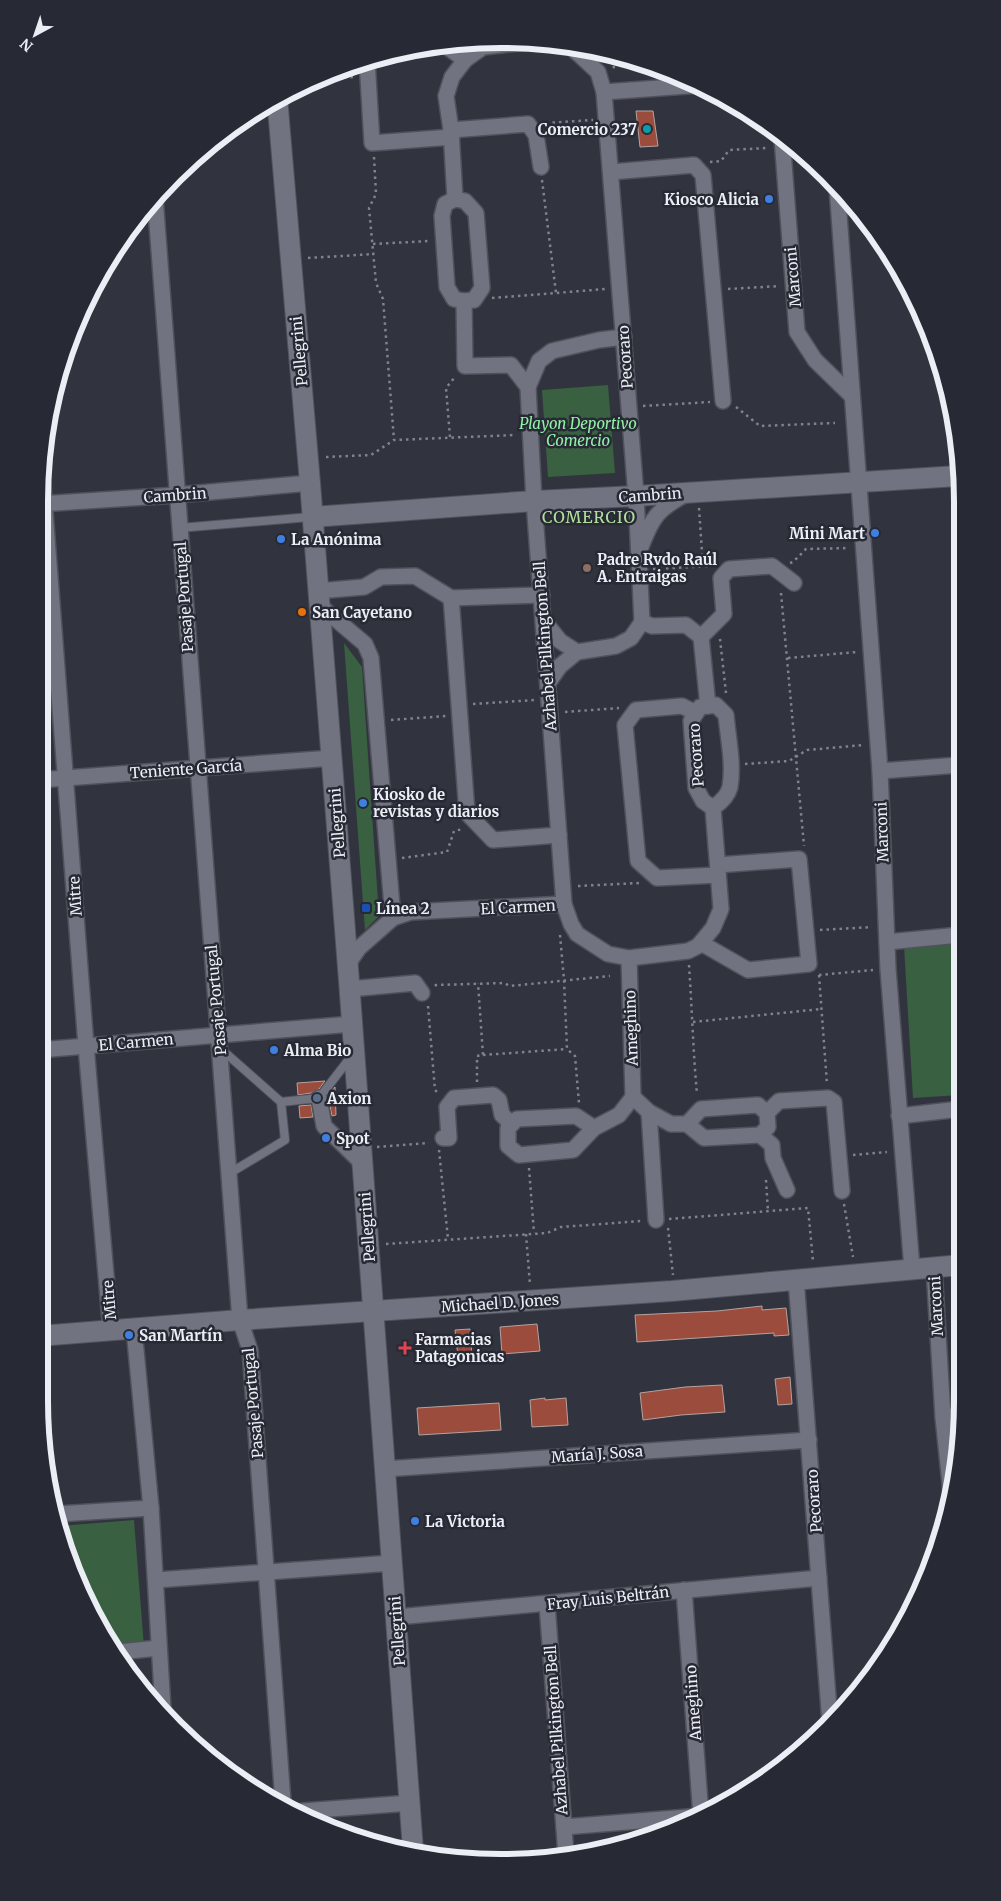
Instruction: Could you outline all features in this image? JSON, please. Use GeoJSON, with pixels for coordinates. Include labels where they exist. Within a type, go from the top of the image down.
{"type":"FeatureCollection","features":[{"type":"Feature","properties":{"kind":"street"},"geometry":{"type":"LineString","coordinates":[[455,199],[451,133],[446,96],[452,77],[465,60],[481,48]]}},
{"type":"Feature","properties":{"kind":"street"},"geometry":{"type":"LineString","coordinates":[[451,50],[465,60]]}},
{"type":"Feature","properties":{"kind":"street","name":"Pecoraro"},"geometry":{"type":"LineString","coordinates":[[579,54],[598,72],[604,92],[636,496],[642,622]]}},
{"type":"Feature","properties":{"kind":"street"},"geometry":{"type":"LineString","coordinates":[[367,68],[372,143],[528,124],[536,135],[541,167]]}},
{"type":"Feature","properties":{"kind":"street"},"geometry":{"type":"LineString","coordinates":[[604,92],[684,86]]}},
{"type":"Feature","properties":{"kind":"street","name":"Pellegrini"},"geometry":{"type":"LineString","coordinates":[[272,110],[310,483],[350,989],[413,1845]]}},
{"type":"Feature","properties":{"kind":"street","name":"Marconi"},"geometry":{"type":"LineString","coordinates":[[782,146],[797,332],[815,360],[852,396]]}},
{"type":"Feature","properties":{"kind":"street"},"geometry":{"type":"LineString","coordinates":[[611,172],[694,165],[703,174],[723,401]]}},
{"type":"Feature","properties":{"kind":"street","name":"Marconi"},"geometry":{"type":"LineString","coordinates":[[838,198],[880,771],[887,942],[912,1269]]}},
{"type":"Feature","properties":{"kind":"street"},"geometry":{"type":"LineString","coordinates":[[469,301],[454,299],[447,288],[442,216],[445,204],[455,199],[465,201],[476,213],[482,288],[469,301],[465,366],[512,365],[528,387]]}},
{"type":"Feature","properties":{"kind":"street","name":"Pasaje Portugal"},"geometry":{"type":"LineString","coordinates":[[156,207],[176,495],[220,1042],[240,1320],[250,1350],[283,1798]]}},
{"type":"Feature","properties":{"kind":"street","name":"Azhabel Pilkington Bell"},"geometry":{"type":"LineString","coordinates":[[564,904],[534,501],[528,387],[539,361],[552,351],[600,340],[624,337]]}},
{"type":"Feature","properties":{"kind":"street","name":"Cambrin"},"geometry":{"type":"LineString","coordinates":[[312,517],[534,501],[953,476]]}},
{"type":"Feature","properties":{"kind":"street","name":"Cambrin"},"geometry":{"type":"LineString","coordinates":[[48,504],[310,483]]}},
{"type":"Feature","properties":{"kind":"street"},"geometry":{"type":"LineString","coordinates":[[639,553],[650,523],[666,505],[694,492]]}},
{"type":"Feature","properties":{"kind":"street"},"geometry":{"type":"LineString","coordinates":[[701,942],[748,970],[809,964],[799,859],[657,878],[638,861],[625,725],[636,710],[682,706],[702,710],[701,637],[724,614],[721,578],[729,569],[772,566],[794,583]]}},
{"type":"Feature","properties":{"kind":"street","name":"Mitre"},"geometry":{"type":"LineString","coordinates":[[48,572],[111,1332]]}},
{"type":"Feature","properties":{"kind":"street"},"geometry":{"type":"LineString","coordinates":[[319,598],[364,588],[380,577],[415,576],[451,598],[542,595]]}},
{"type":"Feature","properties":{"kind":"street"},"geometry":{"type":"LineString","coordinates":[[319,598],[365,644],[371,658],[393,918]]}},
{"type":"Feature","properties":{"kind":"street"},"geometry":{"type":"LineString","coordinates":[[451,598],[467,813],[493,840],[559,835]]}},
{"type":"Feature","properties":{"kind":"street"},"geometry":{"type":"LineString","coordinates":[[544,621],[560,641],[577,652]]}},
{"type":"Feature","properties":{"kind":"street"},"geometry":{"type":"LineString","coordinates":[[548,683],[560,666],[577,652],[616,646],[631,638],[642,622],[652,626],[686,625],[701,637]]}},
{"type":"Feature","properties":{"kind":"street","name":"Pecoraro"},"geometry":{"type":"LineString","coordinates":[[716,705],[726,715],[730,765],[730,788],[723,800],[713,808],[703,801],[696,788],[690,721],[702,710],[716,705]]}},
{"type":"Feature","properties":{"kind":"street","name":"Teniente García"},"geometry":{"type":"LineString","coordinates":[[48,779],[332,758]]}},
{"type":"Feature","properties":{"kind":"street"},"geometry":{"type":"LineString","coordinates":[[880,771],[954,765]]}},
{"type":"Feature","properties":{"kind":"street"},"geometry":{"type":"LineString","coordinates":[[713,808],[718,870]]}},
{"type":"Feature","properties":{"kind":"street","name":"El Carmen"},"geometry":{"type":"LineString","coordinates":[[347,965],[359,948],[393,918],[411,912],[564,904],[571,924],[577,934],[608,954],[629,958],[688,951],[698,946],[713,928],[721,909],[718,870]]}},
{"type":"Feature","properties":{"kind":"street"},"geometry":{"type":"LineString","coordinates":[[887,942],[954,936]]}},
{"type":"Feature","properties":{"kind":"street","name":"Ameghino"},"geometry":{"type":"LineString","coordinates":[[629,958],[633,1097]]}},
{"type":"Feature","properties":{"kind":"street"},"geometry":{"type":"LineString","coordinates":[[350,989],[415,983],[425,994]]}},
{"type":"Feature","properties":{"kind":"street","name":"El Carmen"},"geometry":{"type":"LineString","coordinates":[[48,1049],[86,1046],[220,1042],[352,1024]]}},
{"type":"Feature","properties":{"kind":"street"},"geometry":{"type":"LineString","coordinates":[[444,1138],[449,1138],[447,1107],[454,1098],[492,1095],[499,1100],[502,1115],[512,1124]]}},
{"type":"Feature","properties":{"kind":"street"},"geometry":{"type":"LineString","coordinates":[[594,1128],[576,1116],[517,1118],[508,1128],[508,1146],[519,1154],[573,1150],[594,1128],[618,1114],[633,1097],[649,1112],[671,1124],[688,1124],[704,1138],[760,1135],[768,1127],[767,1113],[758,1105],[701,1109],[688,1124]]}},
{"type":"Feature","properties":{"kind":"street"},"geometry":{"type":"LineString","coordinates":[[319,1098],[324,1126],[362,1156]]}},
{"type":"Feature","properties":{"kind":"street"},"geometry":{"type":"LineString","coordinates":[[767,1113],[779,1102],[828,1098],[834,1102],[842,1191]]}},
{"type":"Feature","properties":{"kind":"street"},"geometry":{"type":"LineString","coordinates":[[899,1116],[954,1111]]}},
{"type":"Feature","properties":{"kind":"street"},"geometry":{"type":"LineString","coordinates":[[649,1112],[656,1220]]}},
{"type":"Feature","properties":{"kind":"street"},"geometry":{"type":"LineString","coordinates":[[760,1135],[772,1145],[773,1158],[787,1190]]}},
{"type":"Feature","properties":{"kind":"street","name":"Michael D. Jones"},"geometry":{"type":"LineString","coordinates":[[48,1336],[111,1332],[240,1320],[672,1291],[954,1266]]}},
{"type":"Feature","properties":{"kind":"street","name":"Marconi"},"geometry":{"type":"LineString","coordinates":[[934,1268],[943,1417],[948,1469]]}},
{"type":"Feature","properties":{"kind":"street","name":"Pecoraro"},"geometry":{"type":"LineString","coordinates":[[806,1278],[809,1440],[829,1712]]}},
{"type":"Feature","properties":{"kind":"street","name":"Mitre"},"geometry":{"type":"LineString","coordinates":[[134,1329],[151,1508],[163,1702]]}},
{"type":"Feature","properties":{"kind":"street"},"geometry":{"type":"LineString","coordinates":[[943,1417],[953,1416]]}},
{"type":"Feature","properties":{"kind":"street","name":"María J. Sosa"},"geometry":{"type":"LineString","coordinates":[[385,1469],[809,1440]]}},
{"type":"Feature","properties":{"kind":"street"},"geometry":{"type":"LineString","coordinates":[[62,1514],[151,1508]]}},
{"type":"Feature","properties":{"kind":"street"},"geometry":{"type":"LineString","coordinates":[[156,1580],[392,1563]]}},
{"type":"Feature","properties":{"kind":"street","name":"Fray Luis Beltrán"},"geometry":{"type":"LineString","coordinates":[[396,1617],[820,1578]]}},
{"type":"Feature","properties":{"kind":"street","name":"Ameghino"},"geometry":{"type":"LineString","coordinates":[[684,1590],[700,1807]]}},
{"type":"Feature","properties":{"kind":"street","name":"Azhabel Pilkington Bell"},"geometry":{"type":"LineString","coordinates":[[547,1604],[566,1849]]}},
{"type":"Feature","properties":{"kind":"street"},"geometry":{"type":"LineString","coordinates":[[124,1651],[160,1648]]}},
{"type":"Feature","properties":{"kind":"street"},"geometry":{"type":"LineString","coordinates":[[308,1811],[410,1802]]}},
{"type":"Feature","properties":{"kind":"street"},"geometry":{"type":"LineString","coordinates":[[564,1828],[676,1818]]}},
{"type":"Feature","properties":{"kind":"lane"},"geometry":{"type":"LineString","coordinates":[[179,528],[312,517]]}},
{"type":"Feature","properties":{"kind":"lane"},"geometry":{"type":"LineString","coordinates":[[220,1042],[281,1102],[285,1140],[230,1173]]}},
{"type":"Feature","properties":{"kind":"lane"},"geometry":{"type":"LineString","coordinates":[[281,1102],[319,1098],[354,1052]]}},
{"type":"Feature","properties":{"kind":"path"},"geometry":{"type":"LineString","coordinates":[[613,62],[614,72]]}},
{"type":"Feature","properties":{"kind":"path"},"geometry":{"type":"LineString","coordinates":[[339,78],[368,76]]}},
{"type":"Feature","properties":{"kind":"path"},"geometry":{"type":"LineString","coordinates":[[528,124],[607,119]]}},
{"type":"Feature","properties":{"kind":"path"},"geometry":{"type":"LineString","coordinates":[[372,143],[376,194],[370,208],[376,282],[383,299],[394,440]]}},
{"type":"Feature","properties":{"kind":"path"},"geometry":{"type":"LineString","coordinates":[[694,165],[721,161],[730,150],[779,143]]}},
{"type":"Feature","properties":{"kind":"path"},"geometry":{"type":"LineString","coordinates":[[541,167],[556,293]]}},
{"type":"Feature","properties":{"kind":"path"},"geometry":{"type":"LineString","coordinates":[[373,244],[443,241]]}},
{"type":"Feature","properties":{"kind":"path"},"geometry":{"type":"LineString","coordinates":[[307,258],[374,254]]}},
{"type":"Feature","properties":{"kind":"path"},"geometry":{"type":"LineString","coordinates":[[714,290],[793,285]]}},
{"type":"Feature","properties":{"kind":"path"},"geometry":{"type":"LineString","coordinates":[[469,301],[620,288]]}},
{"type":"Feature","properties":{"kind":"path"},"geometry":{"type":"LineString","coordinates":[[450,437],[446,388],[465,366]]}},
{"type":"Feature","properties":{"kind":"path"},"geometry":{"type":"LineString","coordinates":[[629,407],[729,401],[760,426],[835,423]]}},
{"type":"Feature","properties":{"kind":"path"},"geometry":{"type":"LineString","coordinates":[[326,457],[371,455],[394,440],[515,435]]}},
{"type":"Feature","properties":{"kind":"path"},"geometry":{"type":"LineString","coordinates":[[694,492],[703,567]]}},
{"type":"Feature","properties":{"kind":"path"},"geometry":{"type":"LineString","coordinates":[[779,572],[798,756],[804,846]]}},
{"type":"Feature","properties":{"kind":"path"},"geometry":{"type":"LineString","coordinates":[[788,658],[871,651]]}},
{"type":"Feature","properties":{"kind":"path"},"geometry":{"type":"LineString","coordinates":[[392,720],[452,715],[451,706],[549,699]]}},
{"type":"Feature","properties":{"kind":"path"},"geometry":{"type":"LineString","coordinates":[[730,765],[789,761],[808,750],[878,744]]}},
{"type":"Feature","properties":{"kind":"path"},"geometry":{"type":"LineString","coordinates":[[460,820],[461,830]]}},
{"type":"Feature","properties":{"kind":"path"},"geometry":{"type":"LineString","coordinates":[[389,860],[447,852],[454,831],[471,828]]}},
{"type":"Feature","properties":{"kind":"path"},"geometry":{"type":"LineString","coordinates":[[820,930],[886,925]]}},
{"type":"Feature","properties":{"kind":"path"},"geometry":{"type":"LineString","coordinates":[[560,934],[567,1049]]}},
{"type":"Feature","properties":{"kind":"path"},"geometry":{"type":"LineString","coordinates":[[688,951],[697,1095]]}},
{"type":"Feature","properties":{"kind":"path"},"geometry":{"type":"LineString","coordinates":[[816,971],[819,975],[827,1090]]}},
{"type":"Feature","properties":{"kind":"path"},"geometry":{"type":"LineString","coordinates":[[441,1096],[435,1090],[425,994],[436,985],[504,983],[510,986],[610,976]]}},
{"type":"Feature","properties":{"kind":"path"},"geometry":{"type":"LineString","coordinates":[[478,983],[483,1055]]}},
{"type":"Feature","properties":{"kind":"path"},"geometry":{"type":"LineString","coordinates":[[693,1022],[822,1008]]}},
{"type":"Feature","properties":{"kind":"path"},"geometry":{"type":"LineString","coordinates":[[477,1084],[477,1056],[567,1049],[575,1056],[580,1102],[576,1116]]}},
{"type":"Feature","properties":{"kind":"path"},"geometry":{"type":"LineString","coordinates":[[362,1156],[438,1143],[448,1238]]}},
{"type":"Feature","properties":{"kind":"path"},"geometry":{"type":"LineString","coordinates":[[852,1156],[902,1150]]}},
{"type":"Feature","properties":{"kind":"path"},"geometry":{"type":"LineString","coordinates":[[529,1154],[534,1234]]}},
{"type":"Feature","properties":{"kind":"path"},"geometry":{"type":"LineString","coordinates":[[766,1177],[768,1211]]}},
{"type":"Feature","properties":{"kind":"path"},"geometry":{"type":"LineString","coordinates":[[842,1191],[853,1259],[852,1274]]}},
{"type":"Feature","properties":{"kind":"path"},"geometry":{"type":"LineString","coordinates":[[672,1291],[673,1275],[667,1219],[808,1208],[806,1278]]}},
{"type":"Feature","properties":{"kind":"path"},"geometry":{"type":"LineString","coordinates":[[368,1246],[448,1238],[547,1233],[561,1227],[656,1220]]}},
{"type":"Feature","properties":{"kind":"path"},"geometry":{"type":"LineString","coordinates":[[526,1234],[531,1301]]}},
{"type":"Feature","properties":{"kind":"green space","name":"Playon Deportivo Comercio"},"geometry":{"type":"Polygon","coordinates":[[[608,385],[615,473],[548,477],[542,390],[608,385]]]}},
{"type":"Feature","properties":{"kind":"green space"},"geometry":{"type":"Polygon","coordinates":[[[344,643],[362,667],[379,916],[365,930],[344,643]]]}},
{"type":"Feature","properties":{"kind":"green space"},"geometry":{"type":"Polygon","coordinates":[[[954,941],[954,1095],[913,1098],[904,946],[954,941]]]}},
{"type":"Feature","properties":{"kind":"green space"},"geometry":{"type":"Polygon","coordinates":[[[134,1520],[144,1647],[122,1649],[94,1601],[82,1574],[65,1525],[134,1520]]]}},
{"type":"Feature","properties":{"kind":"building","name":"Comercio 237"},"geometry":{"type":"Polygon","coordinates":[[[636,111],[653,111],[658,146],[640,147],[636,111]]]}},
{"type":"Feature","properties":{"kind":"building"},"geometry":{"type":"Polygon","coordinates":[[[325,1081],[319,1089],[311,1093],[298,1095],[297,1083],[325,1081]]]}},
{"type":"Feature","properties":{"kind":"building"},"geometry":{"type":"Polygon","coordinates":[[[335,1087],[336,1115],[332,1116],[328,1096],[335,1087]]]}},
{"type":"Feature","properties":{"kind":"building"},"geometry":{"type":"Polygon","coordinates":[[[311,1105],[313,1117],[300,1118],[299,1106],[311,1105]]]}},
{"type":"Feature","properties":{"kind":"building"},"geometry":{"type":"Polygon","coordinates":[[[762,1306],[762,1310],[786,1308],[789,1335],[774,1336],[774,1333],[637,1342],[635,1315],[717,1311],[762,1306]]]}},
{"type":"Feature","properties":{"kind":"building"},"geometry":{"type":"Polygon","coordinates":[[[537,1324],[540,1351],[502,1354],[500,1327],[537,1324]]]}},
{"type":"Feature","properties":{"kind":"building"},"geometry":{"type":"Polygon","coordinates":[[[470,1329],[472,1356],[458,1357],[455,1330],[470,1329]]]}},
{"type":"Feature","properties":{"kind":"building"},"geometry":{"type":"Polygon","coordinates":[[[790,1377],[792,1404],[778,1405],[775,1379],[790,1377]]]}},
{"type":"Feature","properties":{"kind":"building"},"geometry":{"type":"Polygon","coordinates":[[[722,1385],[725,1412],[643,1420],[640,1393],[685,1387],[722,1385]]]}},
{"type":"Feature","properties":{"kind":"building"},"geometry":{"type":"Polygon","coordinates":[[[545,1398],[545,1400],[566,1398],[568,1425],[532,1427],[530,1400],[545,1398]]]}},
{"type":"Feature","properties":{"kind":"building"},"geometry":{"type":"Polygon","coordinates":[[[499,1403],[501,1430],[419,1435],[417,1408],[499,1403]]]}},
{"type":"Feature","properties":{"kind":"place","name":"Comercio 237"},"geometry":{"type":"Point","coordinates":[647,129]}},
{"type":"Feature","properties":{"kind":"place","name":"Kiosco Alicia"},"geometry":{"type":"Point","coordinates":[769,199]}},
{"type":"Feature","properties":{"kind":"place","name":"Mini Mart"},"geometry":{"type":"Point","coordinates":[875,533]}},
{"type":"Feature","properties":{"kind":"place","name":"La Anónima"},"geometry":{"type":"Point","coordinates":[281,539]}},
{"type":"Feature","properties":{"kind":"place","name":"Padre Rvdo Raúl A. Entraigas"},"geometry":{"type":"Point","coordinates":[587,568]}},
{"type":"Feature","properties":{"kind":"place","name":"San Cayetano"},"geometry":{"type":"Point","coordinates":[302,612]}},
{"type":"Feature","properties":{"kind":"place","name":"Kiosko de revistas y diarios"},"geometry":{"type":"Point","coordinates":[363,803]}},
{"type":"Feature","properties":{"kind":"place","name":"Línea 2"},"geometry":{"type":"Point","coordinates":[366,908]}},
{"type":"Feature","properties":{"kind":"place","name":"Alma Bio"},"geometry":{"type":"Point","coordinates":[274,1050]}},
{"type":"Feature","properties":{"kind":"place","name":"Axion"},"geometry":{"type":"Point","coordinates":[317,1098]}},
{"type":"Feature","properties":{"kind":"place","name":"Spot"},"geometry":{"type":"Point","coordinates":[326,1138]}},
{"type":"Feature","properties":{"kind":"place","name":"San Martín"},"geometry":{"type":"Point","coordinates":[129,1335]}},
{"type":"Feature","properties":{"kind":"place","name":"Farmacias Patagonicas"},"geometry":{"type":"Point","coordinates":[405,1348]}},
{"type":"Feature","properties":{"kind":"place","name":"La Victoria"},"geometry":{"type":"Point","coordinates":[415,1521]}},
{"type":"Feature","properties":{"kind":"district","name":"COMERCIO"},"geometry":{"type":"Point","coordinates":[589,517]}}]}
